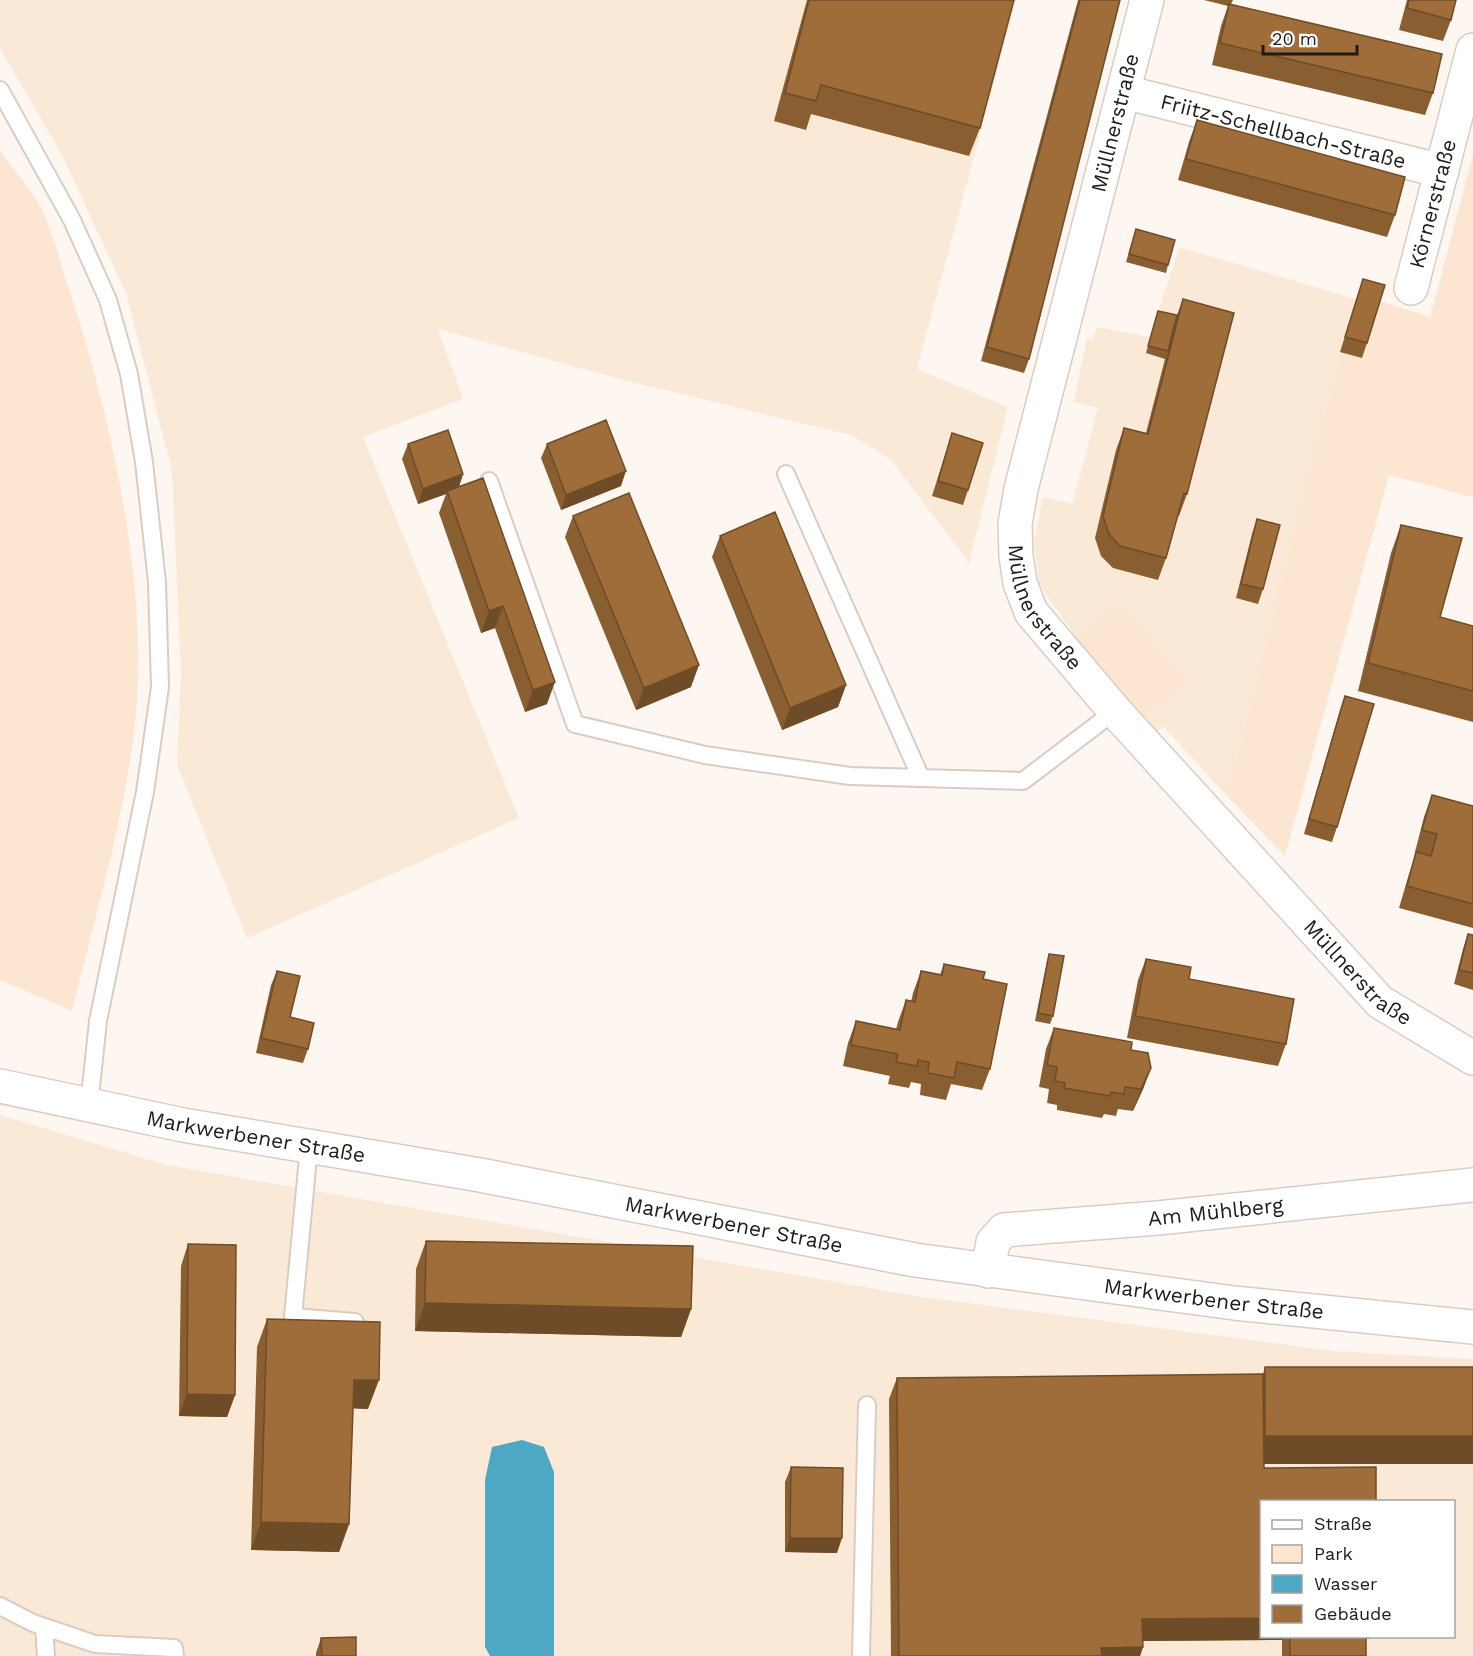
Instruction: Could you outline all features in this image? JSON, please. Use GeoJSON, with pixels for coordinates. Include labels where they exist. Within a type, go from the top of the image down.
{"type":"FeatureCollection","features":[{"type":"Feature","properties":{"kind":"street","name":"Müllnerstraße"},"geometry":{"type":"LineString","coordinates":[[1147,0],[1021,489],[1015,524],[1020,583],[1031,612],[1115,711],[1380,1002],[1473,1058]]}},
{"type":"Feature","properties":{"kind":"street","name":"Körnerstraße"},"geometry":{"type":"LineString","coordinates":[[1411,288],[1473,50]]}},
{"type":"Feature","properties":{"kind":"street","name":"Friitz-Schellbach-Straße"},"geometry":{"type":"LineString","coordinates":[[1124,92],[1442,171]]}},
{"type":"Feature","properties":{"kind":"street","name":"Markwerbener Straße"},"geometry":{"type":"LineString","coordinates":[[0,1086],[89,1106],[309,1147],[513,1181],[915,1260],[1234,1303],[1473,1327]]}},
{"type":"Feature","properties":{"kind":"street","name":"Am Mühlberg"},"geometry":{"type":"LineString","coordinates":[[988,1271],[993,1242],[1004,1230],[1158,1218],[1473,1185]]}},
{"type":"Feature","properties":{"kind":"lane"},"geometry":{"type":"LineString","coordinates":[[0,90],[72,220],[108,300],[129,374],[144,462],[157,582],[160,687],[145,792],[99,1021],[89,1106]]}},
{"type":"Feature","properties":{"kind":"lane"},"geometry":{"type":"LineString","coordinates":[[786,474],[921,778]]}},
{"type":"Feature","properties":{"kind":"lane"},"geometry":{"type":"LineString","coordinates":[[489,481],[574,724],[705,755],[849,776],[1023,781],[1115,711]]}},
{"type":"Feature","properties":{"kind":"lane"},"geometry":{"type":"LineString","coordinates":[[309,1147],[294,1317],[375,1325]]}},
{"type":"Feature","properties":{"kind":"lane"},"geometry":{"type":"LineString","coordinates":[[861,1656],[867,1405]]}},
{"type":"Feature","properties":{"kind":"lane"},"geometry":{"type":"LineString","coordinates":[[0,1606],[44,1627],[95,1644],[174,1648],[175,1656]]}},
{"type":"Feature","properties":{"kind":"lane"},"geometry":{"type":"LineString","coordinates":[[44,1627],[46,1656]]}},
{"type":"Feature","properties":{"kind":"shaded area"},"geometry":{"type":"Polygon","coordinates":[[[0,0],[1016,0],[917,369],[1008,407],[969,563],[891,460],[851,435],[623,380],[438,329],[463,399],[363,437],[519,818],[247,938],[177,765],[181,674],[172,471],[126,293],[62,155],[0,48],[0,0]]]}},
{"type":"Feature","properties":{"kind":"shaded area"},"geometry":{"type":"Polygon","coordinates":[[[1179,247],[1356,299],[1226,795],[1163,726],[1157,732],[1077,639],[1039,584],[1034,543],[1043,497],[1072,504],[1098,408],[1074,402],[1087,338],[1092,340],[1097,327],[1150,337],[1179,247]]]}},
{"type":"Feature","properties":{"kind":"shaded area"},"geometry":{"type":"Polygon","coordinates":[[[0,1115],[167,1165],[922,1297],[1334,1351],[1473,1359],[1473,1656],[0,1656],[0,1115]]]}},
{"type":"Feature","properties":{"kind":"green space"},"geometry":{"type":"Polygon","coordinates":[[[0,151],[33,194],[46,218],[83,333],[98,387],[123,500],[137,616],[138,671],[135,724],[124,797],[72,1011],[0,980],[0,151]]]}},
{"type":"Feature","properties":{"kind":"green space"},"geometry":{"type":"Polygon","coordinates":[[[1473,155],[1473,497],[1389,475],[1285,856],[1226,795],[1340,352],[1358,294],[1430,317],[1473,155]]]}},
{"type":"Feature","properties":{"kind":"green space"},"geometry":{"type":"Polygon","coordinates":[[[1119,602],[1186,681],[1144,717],[1077,639],[1119,602]]]}},
{"type":"Feature","properties":{"kind":"water"},"geometry":{"type":"Polygon","coordinates":[[[522,1440],[544,1447],[554,1472],[554,1656],[490,1656],[485,1647],[485,1480],[492,1447],[522,1440]]]}},
{"type":"Feature","properties":{"kind":"building"},"geometry":{"type":"Polygon","coordinates":[[[809,0],[1014,0],[980,128],[821,85],[816,101],[785,93],[809,0]]]}},
{"type":"Feature","properties":{"kind":"building"},"geometry":{"type":"Polygon","coordinates":[[[1080,0],[1120,0],[1029,359],[987,347],[1080,0]]]}},
{"type":"Feature","properties":{"kind":"building"},"geometry":{"type":"Polygon","coordinates":[[[1409,0],[1456,0],[1451,20],[1407,8],[1409,0]]]}},
{"type":"Feature","properties":{"kind":"building"},"geometry":{"type":"Polygon","coordinates":[[[1229,4],[1442,54],[1433,93],[1220,43],[1229,4]]]}},
{"type":"Feature","properties":{"kind":"building"},"geometry":{"type":"Polygon","coordinates":[[[1197,120],[1405,177],[1395,215],[1186,159],[1197,120]]]}},
{"type":"Feature","properties":{"kind":"building"},"geometry":{"type":"Polygon","coordinates":[[[1136,229],[1175,240],[1168,265],[1129,254],[1136,229]]]}},
{"type":"Feature","properties":{"kind":"building"},"geometry":{"type":"Polygon","coordinates":[[[1363,279],[1385,285],[1367,343],[1345,337],[1363,279]]]}},
{"type":"Feature","properties":{"kind":"building"},"geometry":{"type":"Polygon","coordinates":[[[1183,299],[1234,313],[1187,494],[1184,493],[1166,558],[1120,546],[1109,534],[1103,516],[1124,428],[1148,434],[1183,299]]]}},
{"type":"Feature","properties":{"kind":"building"},"geometry":{"type":"Polygon","coordinates":[[[1158,311],[1177,315],[1168,351],[1148,346],[1158,311]]]}},
{"type":"Feature","properties":{"kind":"building"},"geometry":{"type":"Polygon","coordinates":[[[606,420],[626,471],[566,495],[547,444],[606,420]]]}},
{"type":"Feature","properties":{"kind":"building"},"geometry":{"type":"Polygon","coordinates":[[[448,430],[463,474],[423,489],[408,444],[448,430]]]}},
{"type":"Feature","properties":{"kind":"building"},"geometry":{"type":"Polygon","coordinates":[[[952,433],[983,443],[968,490],[938,481],[952,433]]]}},
{"type":"Feature","properties":{"kind":"building"},"geometry":{"type":"Polygon","coordinates":[[[483,478],[555,682],[533,690],[503,606],[489,611],[447,491],[483,478]]]}},
{"type":"Feature","properties":{"kind":"building"},"geometry":{"type":"Polygon","coordinates":[[[629,493],[699,665],[644,688],[573,516],[629,493]]]}},
{"type":"Feature","properties":{"kind":"building"},"geometry":{"type":"Polygon","coordinates":[[[775,512],[846,685],[790,708],[720,536],[775,512]]]}},
{"type":"Feature","properties":{"kind":"building"},"geometry":{"type":"Polygon","coordinates":[[[1257,519],[1280,525],[1263,589],[1241,584],[1257,519]]]}},
{"type":"Feature","properties":{"kind":"building"},"geometry":{"type":"Polygon","coordinates":[[[1401,525],[1462,538],[1440,617],[1473,626],[1473,691],[1368,663],[1401,525]]]}},
{"type":"Feature","properties":{"kind":"building"},"geometry":{"type":"Polygon","coordinates":[[[1345,696],[1374,704],[1337,827],[1309,819],[1345,696]]]}},
{"type":"Feature","properties":{"kind":"building"},"geometry":{"type":"Polygon","coordinates":[[[1432,795],[1473,806],[1473,904],[1407,886],[1416,852],[1431,856],[1437,834],[1422,830],[1432,795]]]}},
{"type":"Feature","properties":{"kind":"building"},"geometry":{"type":"Polygon","coordinates":[[[1468,934],[1473,935],[1473,973],[1459,970],[1468,934]]]}},
{"type":"Feature","properties":{"kind":"building"},"geometry":{"type":"Polygon","coordinates":[[[1049,954],[1064,956],[1053,1016],[1038,1013],[1049,954]]]}},
{"type":"Feature","properties":{"kind":"building"},"geometry":{"type":"Polygon","coordinates":[[[1146,959],[1191,967],[1189,979],[1294,999],[1286,1044],[1135,1016],[1146,959]]]}},
{"type":"Feature","properties":{"kind":"building"},"geometry":{"type":"Polygon","coordinates":[[[944,964],[985,972],[983,979],[1007,984],[990,1069],[957,1062],[954,1078],[928,1073],[929,1062],[918,1060],[917,1066],[896,1062],[898,1054],[851,1045],[856,1021],[900,1030],[906,1000],[915,1002],[921,971],[942,975],[944,964]]]}},
{"type":"Feature","properties":{"kind":"building"},"geometry":{"type":"Polygon","coordinates":[[[277,971],[300,976],[290,1017],[314,1023],[308,1049],[261,1038],[277,971]]]}},
{"type":"Feature","properties":{"kind":"building"},"geometry":{"type":"Polygon","coordinates":[[[1054,1028],[1132,1042],[1131,1050],[1148,1053],[1151,1068],[1141,1089],[1125,1087],[1124,1094],[1111,1092],[1110,1096],[1064,1088],[1065,1083],[1055,1081],[1057,1067],[1047,1065],[1054,1028]]]}},
{"type":"Feature","properties":{"kind":"building"},"geometry":{"type":"Polygon","coordinates":[[[426,1241],[693,1246],[691,1309],[425,1303],[426,1241]]]}},
{"type":"Feature","properties":{"kind":"building"},"geometry":{"type":"Polygon","coordinates":[[[188,1244],[236,1245],[235,1395],[187,1394],[188,1244]]]}},
{"type":"Feature","properties":{"kind":"building"},"geometry":{"type":"Polygon","coordinates":[[[267,1319],[380,1322],[379,1380],[354,1380],[349,1524],[261,1522],[267,1319]]]}},
{"type":"Feature","properties":{"kind":"building"},"geometry":{"type":"Polygon","coordinates":[[[1265,1367],[1473,1367],[1473,1436],[1265,1436],[1265,1367]]]}},
{"type":"Feature","properties":{"kind":"building"},"geometry":{"type":"Polygon","coordinates":[[[1263,1374],[1264,1468],[1376,1467],[1376,1500],[1260,1500],[1260,1618],[1142,1619],[1143,1647],[1101,1648],[1102,1656],[899,1656],[897,1378],[1263,1374]]]}},
{"type":"Feature","properties":{"kind":"building"},"geometry":{"type":"Polygon","coordinates":[[[791,1467],[843,1468],[842,1538],[790,1538],[791,1467]]]}},
{"type":"Feature","properties":{"kind":"building"},"geometry":{"type":"Polygon","coordinates":[[[356,1637],[356,1656],[322,1656],[321,1638],[356,1637]]]}},
{"type":"Feature","properties":{"kind":"building"},"geometry":{"type":"Polygon","coordinates":[[[1290,1638],[1366,1638],[1366,1656],[1290,1656],[1290,1638]]]}}]}
